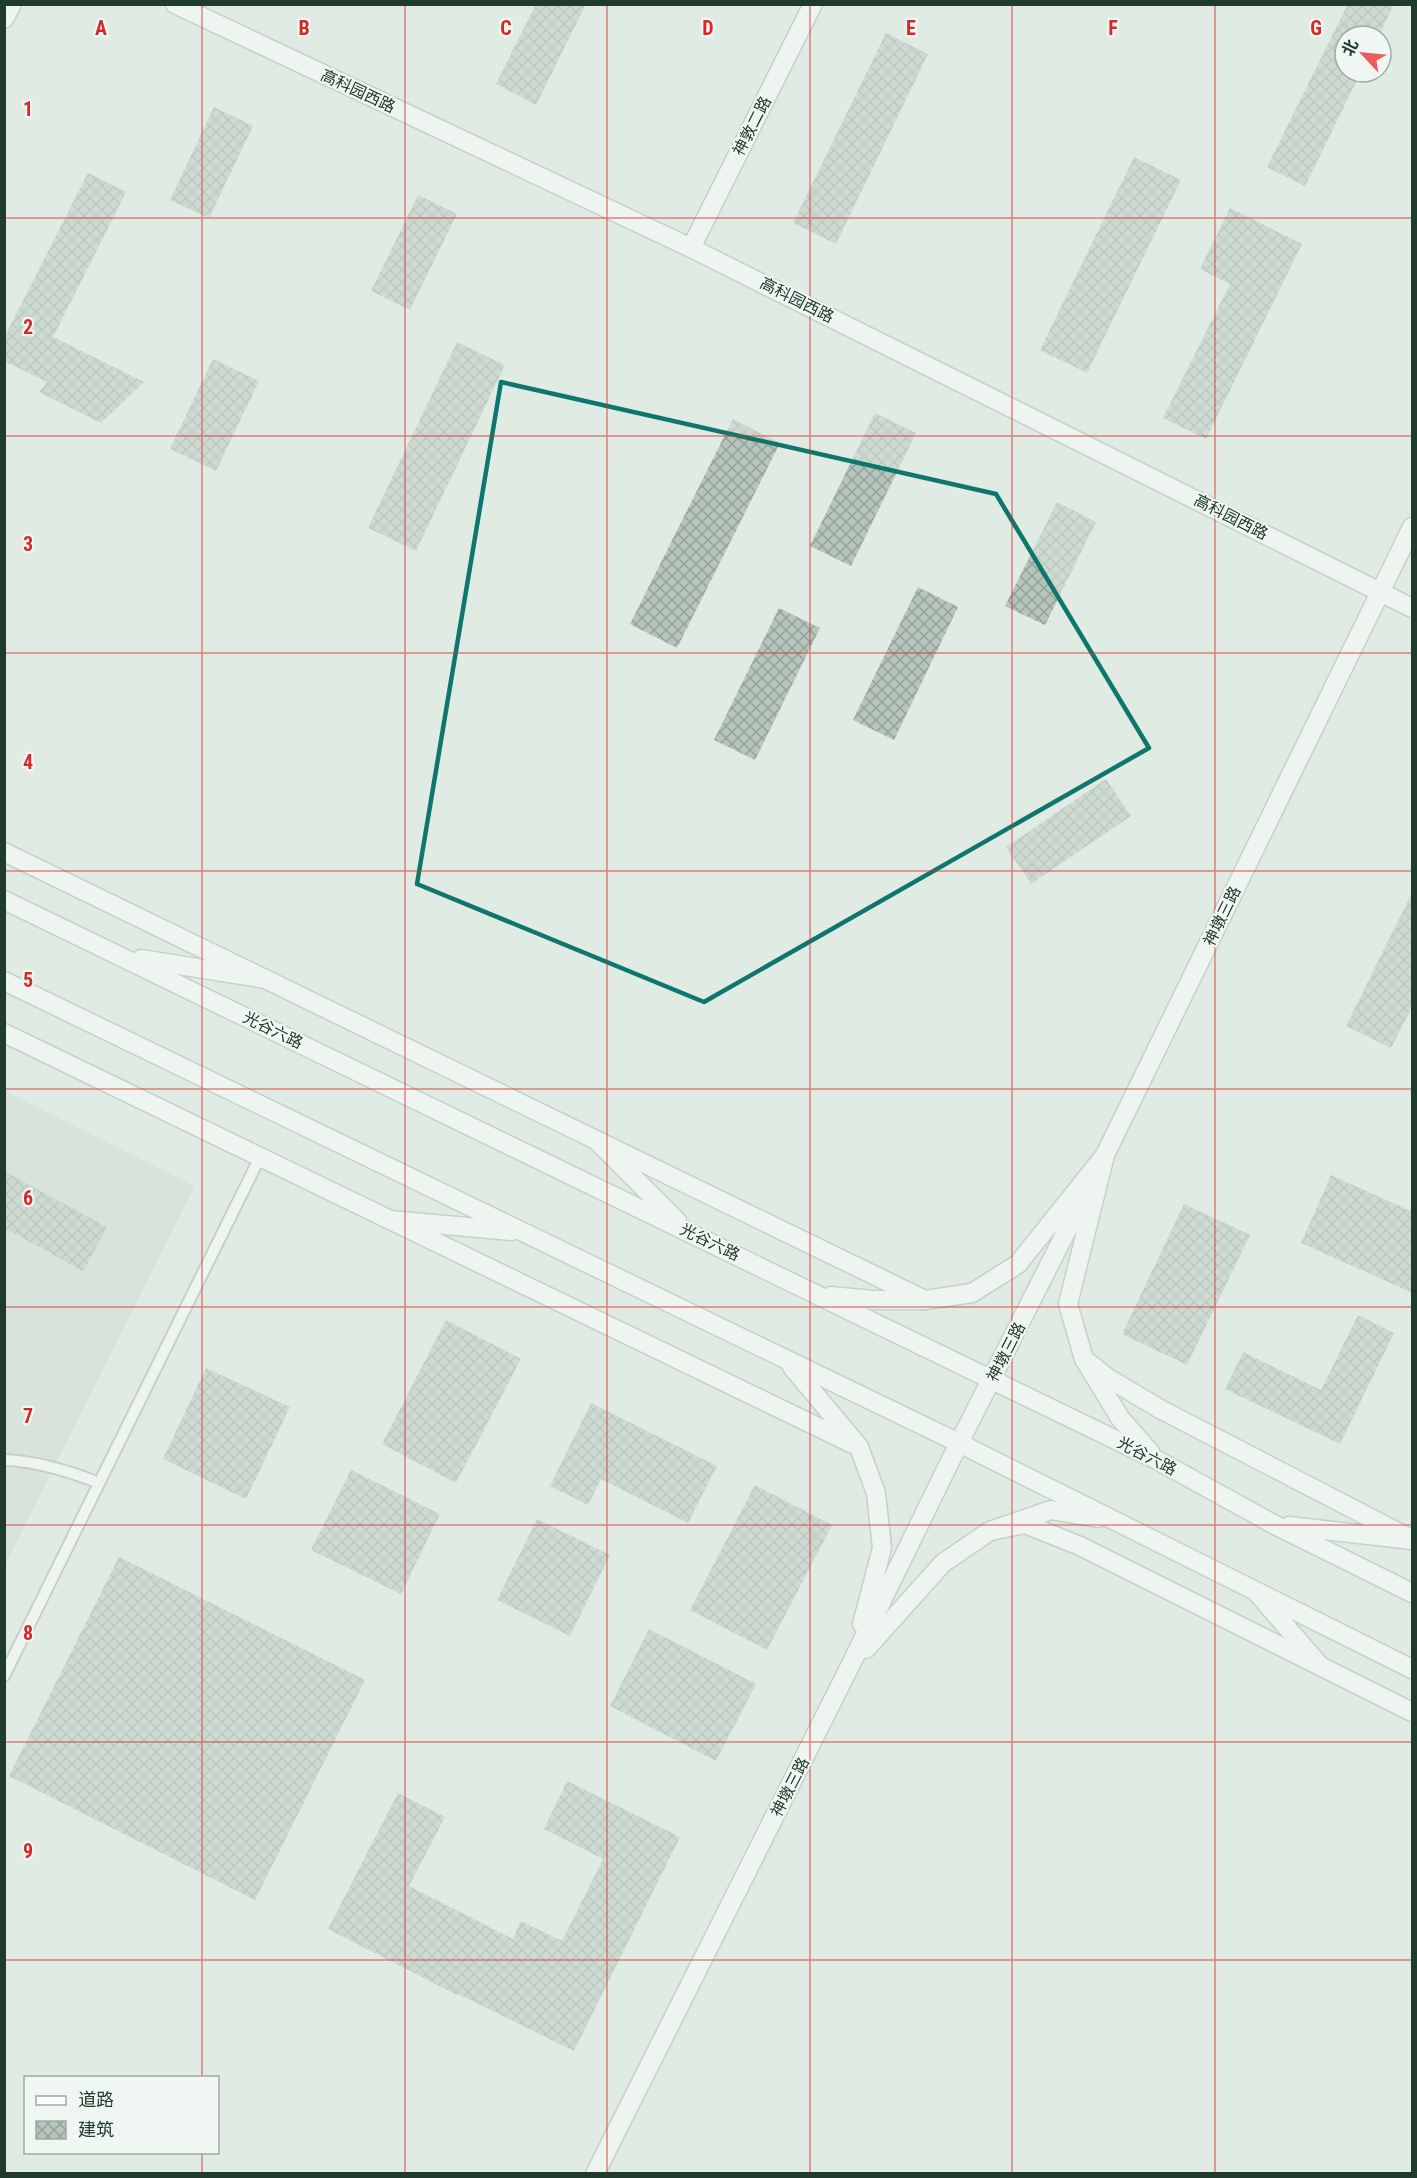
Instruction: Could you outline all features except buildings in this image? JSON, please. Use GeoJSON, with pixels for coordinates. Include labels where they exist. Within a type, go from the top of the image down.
{"type":"FeatureCollection","features":[{"type":"Feature","properties":{"kind":"street"},"geometry":{"type":"LineString","coordinates":[[4,19],[12,4]]}},
{"type":"Feature","properties":{"kind":"street","name":"高科园西路"},"geometry":{"type":"LineString","coordinates":[[175,4],[691,248],[1413,608]]}},
{"type":"Feature","properties":{"kind":"street","name":"神敦二路"},"geometry":{"type":"LineString","coordinates":[[691,248],[813,4]]}},
{"type":"Feature","properties":{"kind":"street","name":"神墩三路"},"geometry":{"type":"LineString","coordinates":[[595,2174],[1105,1155],[1413,527]]}},
{"type":"Feature","properties":{"kind":"street"},"geometry":{"type":"LineString","coordinates":[[4,852],[925,1300]]}},
{"type":"Feature","properties":{"kind":"street","name":"光谷六路"},"geometry":{"type":"LineString","coordinates":[[4,900],[1157,1460],[1275,1525],[1413,1593]]}},
{"type":"Feature","properties":{"kind":"street"},"geometry":{"type":"LineString","coordinates":[[120,956],[266,979]]}},
{"type":"Feature","properties":{"kind":"street"},"geometry":{"type":"LineString","coordinates":[[4,981],[959,1443],[1413,1669]]}},
{"type":"Feature","properties":{"kind":"street"},"geometry":{"type":"LineString","coordinates":[[4,1033],[859,1447]]}},
{"type":"Feature","properties":{"kind":"street"},"geometry":{"type":"LineString","coordinates":[[596,1140],[687,1231]]}},
{"type":"Feature","properties":{"kind":"street"},"geometry":{"type":"LineString","coordinates":[[818,1294],[873,1300],[925,1300],[972,1293],[1018,1264],[1105,1155]]}},
{"type":"Feature","properties":{"kind":"street"},"geometry":{"type":"LineString","coordinates":[[1105,1155],[1068,1304],[1084,1359],[1120,1418],[1157,1460]]}},
{"type":"Feature","properties":{"kind":"street"},"geometry":{"type":"LineString","coordinates":[[390,1220],[522,1232]]}},
{"type":"Feature","properties":{"kind":"street"},"geometry":{"type":"LineString","coordinates":[[784,1359],[859,1447],[876,1493],[882,1548],[850,1666]]}},
{"type":"Feature","properties":{"kind":"street"},"geometry":{"type":"LineString","coordinates":[[1084,1359],[1108,1378],[1160,1409],[1412,1540]]}},
{"type":"Feature","properties":{"kind":"street"},"geometry":{"type":"LineString","coordinates":[[850,1666],[943,1563],[990,1531],[1051,1510],[1120,1523]]}},
{"type":"Feature","properties":{"kind":"street"},"geometry":{"type":"LineString","coordinates":[[990,1531],[1025,1524],[1080,1546],[1413,1712]]}},
{"type":"Feature","properties":{"kind":"street"},"geometry":{"type":"LineString","coordinates":[[1275,1525],[1412,1540]]}},
{"type":"Feature","properties":{"kind":"street"},"geometry":{"type":"LineString","coordinates":[[1254,1589],[1321,1666]]}},
{"type":"Feature","properties":{"kind":"lane"},"geometry":{"type":"LineString","coordinates":[[4,1676],[260,1157]]}},
{"type":"Feature","properties":{"kind":"lane"},"geometry":{"type":"LineString","coordinates":[[4,1460],[24,1461],[99,1483]]}},
{"type":"Feature","properties":{"kind":"highlighted area"},"geometry":{"type":"Polygon","coordinates":[[[501,382],[996,494],[1149,748],[704,1002],[417,884],[501,382]]]}},
{"type":"Feature","properties":{"kind":"shaded area"},"geometry":{"type":"Polygon","coordinates":[[[5,1091],[195,1186],[5,1566],[5,1091]]]}}]}
